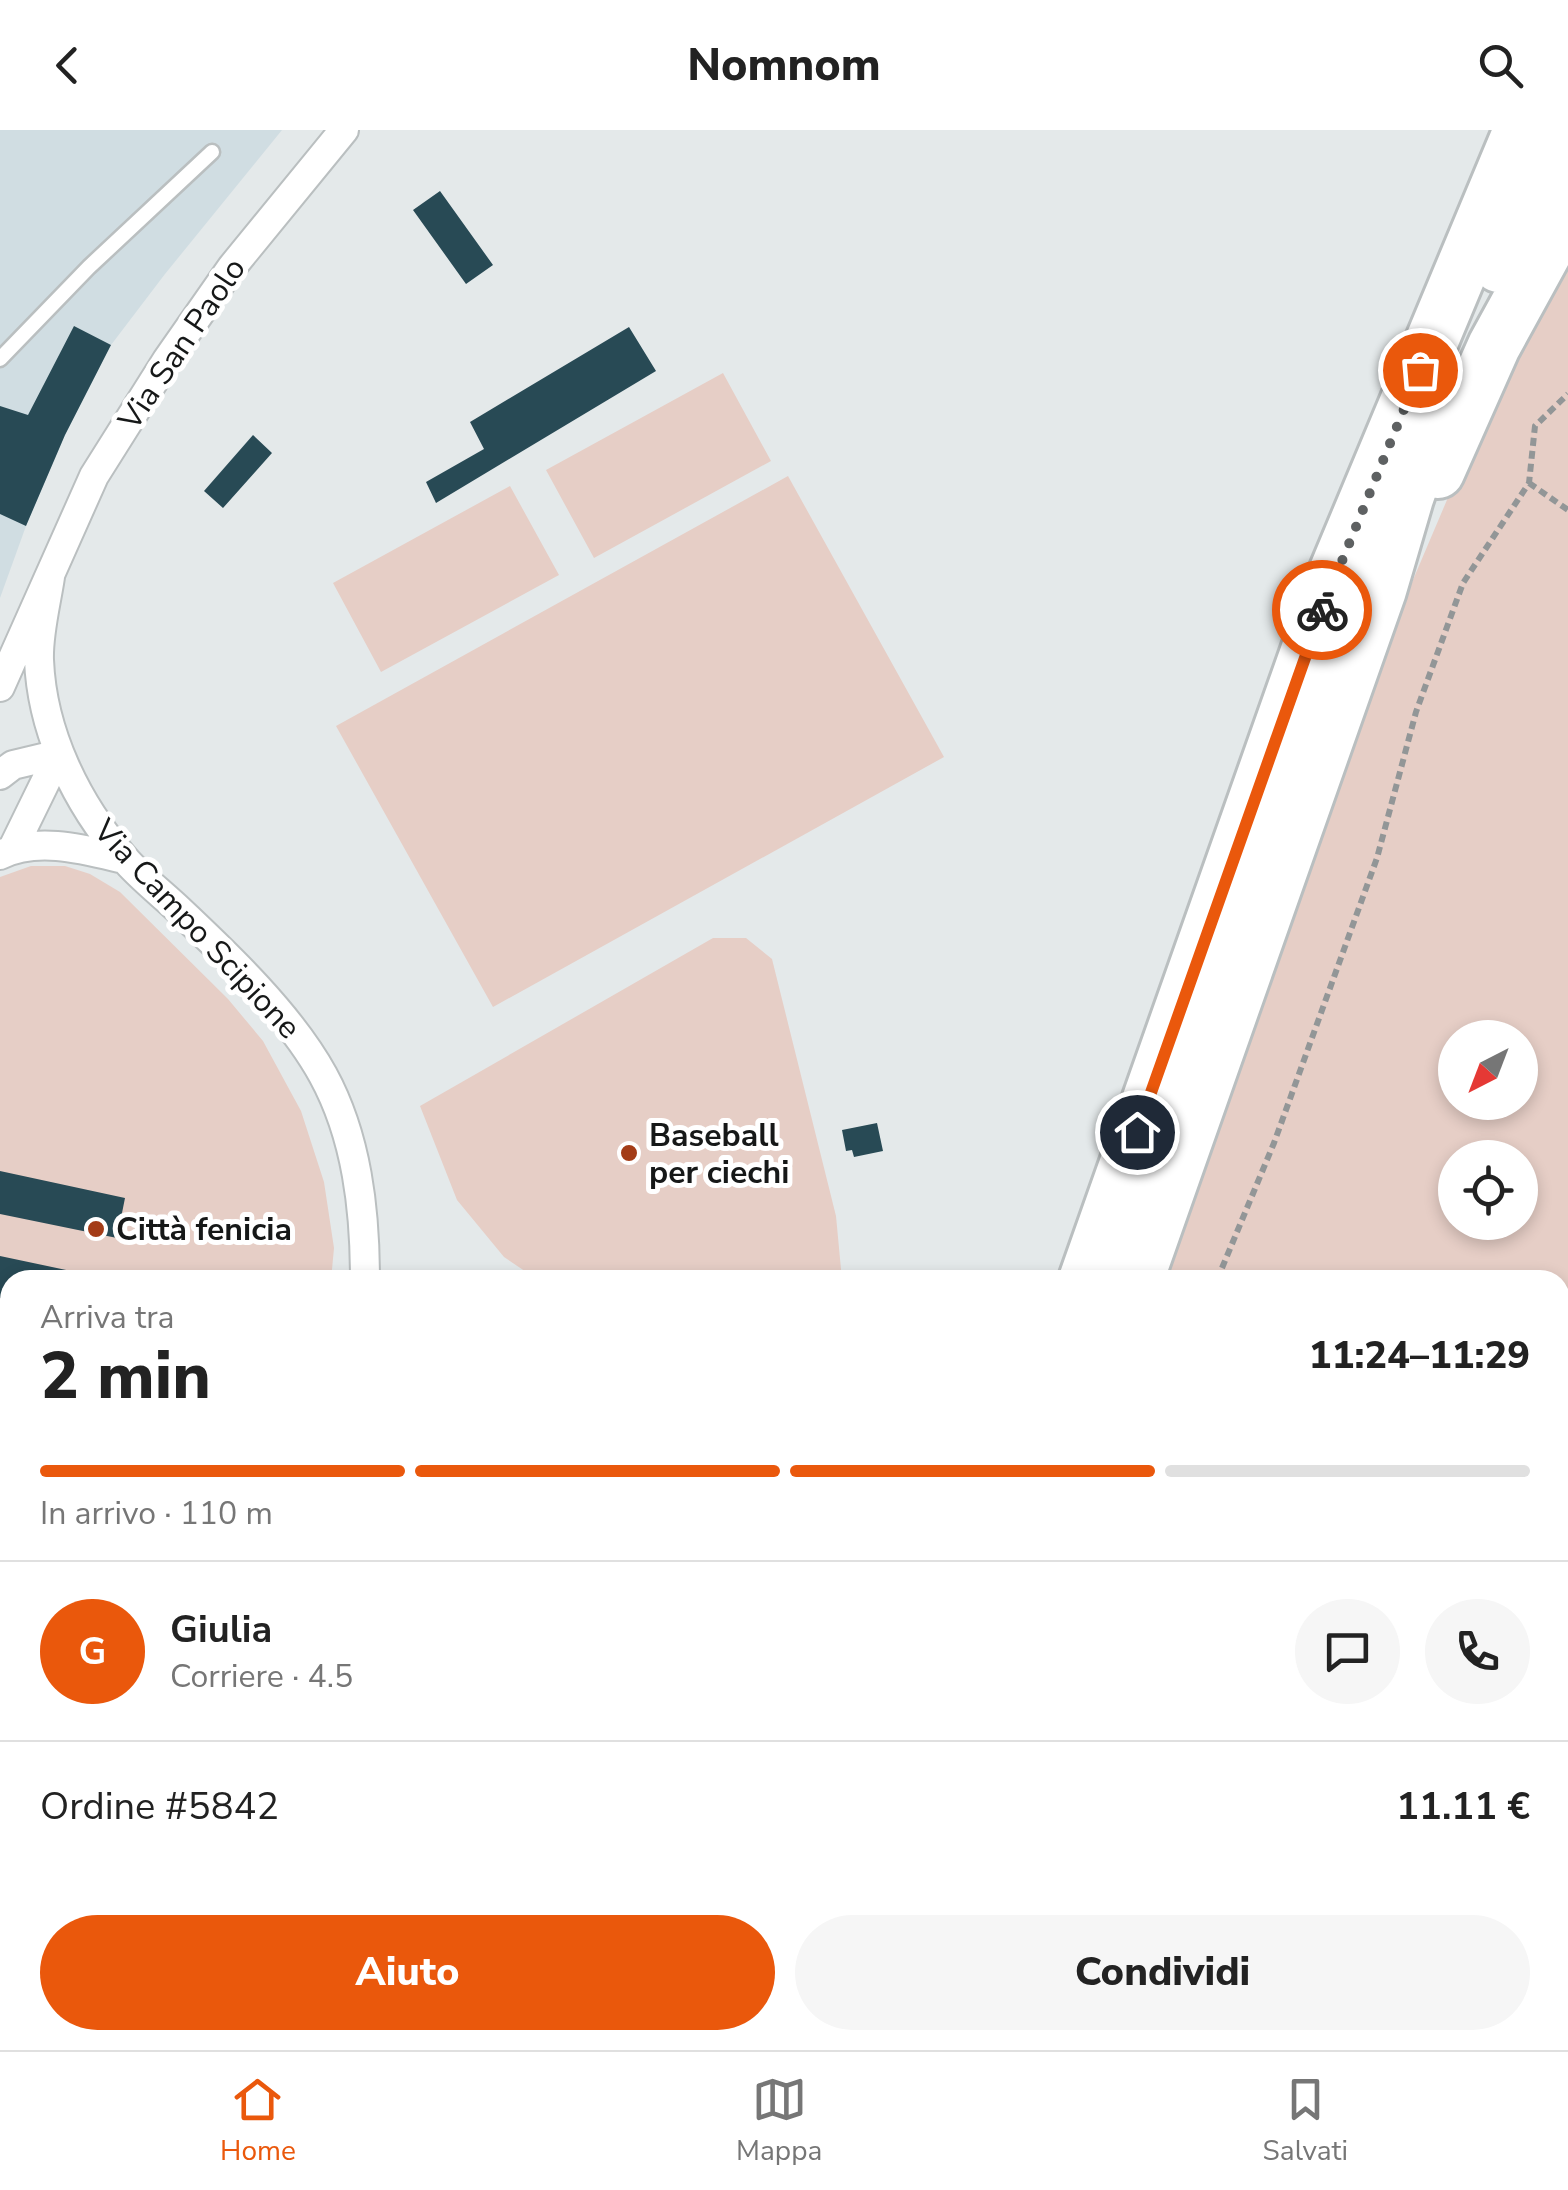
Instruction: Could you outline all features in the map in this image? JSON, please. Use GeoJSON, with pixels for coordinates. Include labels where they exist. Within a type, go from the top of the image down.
{"type":"FeatureCollection","features":[{"type":"Feature","properties":{"kind":"highway"},"geometry":{"type":"LineString","coordinates":[[1357,582],[1349,506],[1492,130]]}},
{"type":"Feature","properties":{"kind":"highway"},"geometry":{"type":"LineString","coordinates":[[1089,1270],[1357,582],[1520,130]]}},
{"type":"Feature","properties":{"kind":"highway"},"geometry":{"type":"LineString","coordinates":[[1140,1270],[1357,582],[1406,498],[1439,407],[1514,231],[1568,135]]}},
{"type":"Feature","properties":{"kind":"highway"},"geometry":{"type":"LineString","coordinates":[[1357,582],[1414,534],[1494,346],[1568,211]]}},
{"type":"Feature","properties":{"kind":"street","name":"Via San Paolo"},"geometry":{"type":"LineString","coordinates":[[0,687],[94,476],[232,267],[344,130]]}},
{"type":"Feature","properties":{"kind":"street","name":"Via San Paolo"},"geometry":{"type":"LineString","coordinates":[[50,578],[39,657],[45,712],[60,754]]}},
{"type":"Feature","properties":{"kind":"street"},"geometry":{"type":"LineString","coordinates":[[0,775],[13,765],[60,754]]}},
{"type":"Feature","properties":{"kind":"street"},"geometry":{"type":"LineString","coordinates":[[7,852],[60,754]]}},
{"type":"Feature","properties":{"kind":"street","name":"Via Campo Scipione"},"geometry":{"type":"LineString","coordinates":[[60,754],[89,810],[124,859],[220,949],[298,1034],[323,1075],[336,1101],[356,1164],[366,1233],[366,1270]]}},
{"type":"Feature","properties":{"kind":"street"},"geometry":{"type":"LineString","coordinates":[[7,852],[67,846],[124,859]]}},
{"type":"Feature","properties":{"kind":"lane"},"geometry":{"type":"LineString","coordinates":[[0,359],[89,267],[212,152]]}},
{"type":"Feature","properties":{"kind":"path"},"geometry":{"type":"LineString","coordinates":[[1220,1270],[1274,1143],[1378,858],[1416,712],[1463,583],[1529,482],[1535,426],[1568,394]]}},
{"type":"Feature","properties":{"kind":"path"},"geometry":{"type":"LineString","coordinates":[[1529,482],[1568,510]]}},
{"type":"Feature","properties":{"kind":"shaded area"},"geometry":{"type":"Polygon","coordinates":[[[0,130],[282,130],[111,345],[65,435],[0,598],[0,130]]]}},
{"type":"Feature","properties":{"kind":"shaded area"},"geometry":{"type":"Polygon","coordinates":[[[1568,253],[1568,1270],[1166,1270],[1407,594],[1492,394],[1568,253]]]}},
{"type":"Feature","properties":{"kind":"shaded area"},"geometry":{"type":"Polygon","coordinates":[[[723,373],[771,461],[594,558],[546,470],[723,373]]]}},
{"type":"Feature","properties":{"kind":"shaded area"},"geometry":{"type":"Polygon","coordinates":[[[788,476],[944,757],[493,1007],[336,726],[788,476]]]}},
{"type":"Feature","properties":{"kind":"shaded area"},"geometry":{"type":"Polygon","coordinates":[[[510,486],[559,575],[381,672],[333,583],[510,486]]]}},
{"type":"Feature","properties":{"kind":"shaded area"},"geometry":{"type":"Polygon","coordinates":[[[31,866],[65,866],[90,874],[120,892],[228,999],[263,1041],[301,1111],[324,1182],[334,1248],[332,1270],[0,1270],[0,877],[31,866]]]}},
{"type":"Feature","properties":{"kind":"shaded area","name":"Baseball per ciechi"},"geometry":{"type":"Polygon","coordinates":[[[713,938],[746,938],[772,959],[836,1216],[841,1270],[523,1270],[504,1257],[457,1200],[420,1106],[713,938]]]}},
{"type":"Feature","properties":{"kind":"building"},"geometry":{"type":"Polygon","coordinates":[[[440,191],[493,265],[466,284],[413,210],[440,191]]]}},
{"type":"Feature","properties":{"kind":"building"},"geometry":{"type":"Polygon","coordinates":[[[74,326],[111,345],[65,435],[26,526],[0,514],[0,406],[28,415],[74,326]]]}},
{"type":"Feature","properties":{"kind":"building"},"geometry":{"type":"Polygon","coordinates":[[[629,327],[656,371],[436,503],[426,482],[484,449],[470,422],[629,327]]]}},
{"type":"Feature","properties":{"kind":"building"},"geometry":{"type":"Polygon","coordinates":[[[253,435],[272,453],[223,508],[204,491],[253,435]]]}},
{"type":"Feature","properties":{"kind":"building"},"geometry":{"type":"Polygon","coordinates":[[[877,1123],[883,1151],[854,1157],[852,1150],[846,1151],[842,1130],[877,1123]]]}},
{"type":"Feature","properties":{"kind":"building"},"geometry":{"type":"Polygon","coordinates":[[[0,1171],[125,1198],[117,1238],[0,1214],[0,1171]]]}},
{"type":"Feature","properties":{"kind":"building"},"geometry":{"type":"Polygon","coordinates":[[[0,1256],[66,1270],[0,1270],[0,1256]]]}},
{"type":"Feature","properties":{"kind":"way so far"},"geometry":{"type":"LineString","coordinates":[[1322,610],[1420,370]]}},
{"type":"Feature","properties":{"kind":"place","name":"Baseball per ciechi"},"geometry":{"type":"Point","coordinates":[629,1153]}},
{"type":"Feature","properties":{"kind":"place","name":"Città fenicia"},"geometry":{"type":"Point","coordinates":[96,1229]}},
{"type":"Feature","properties":{"kind":"route"},"geometry":{"type":"LineString","coordinates":[[1137,1132],[1322,610]]}}]}
